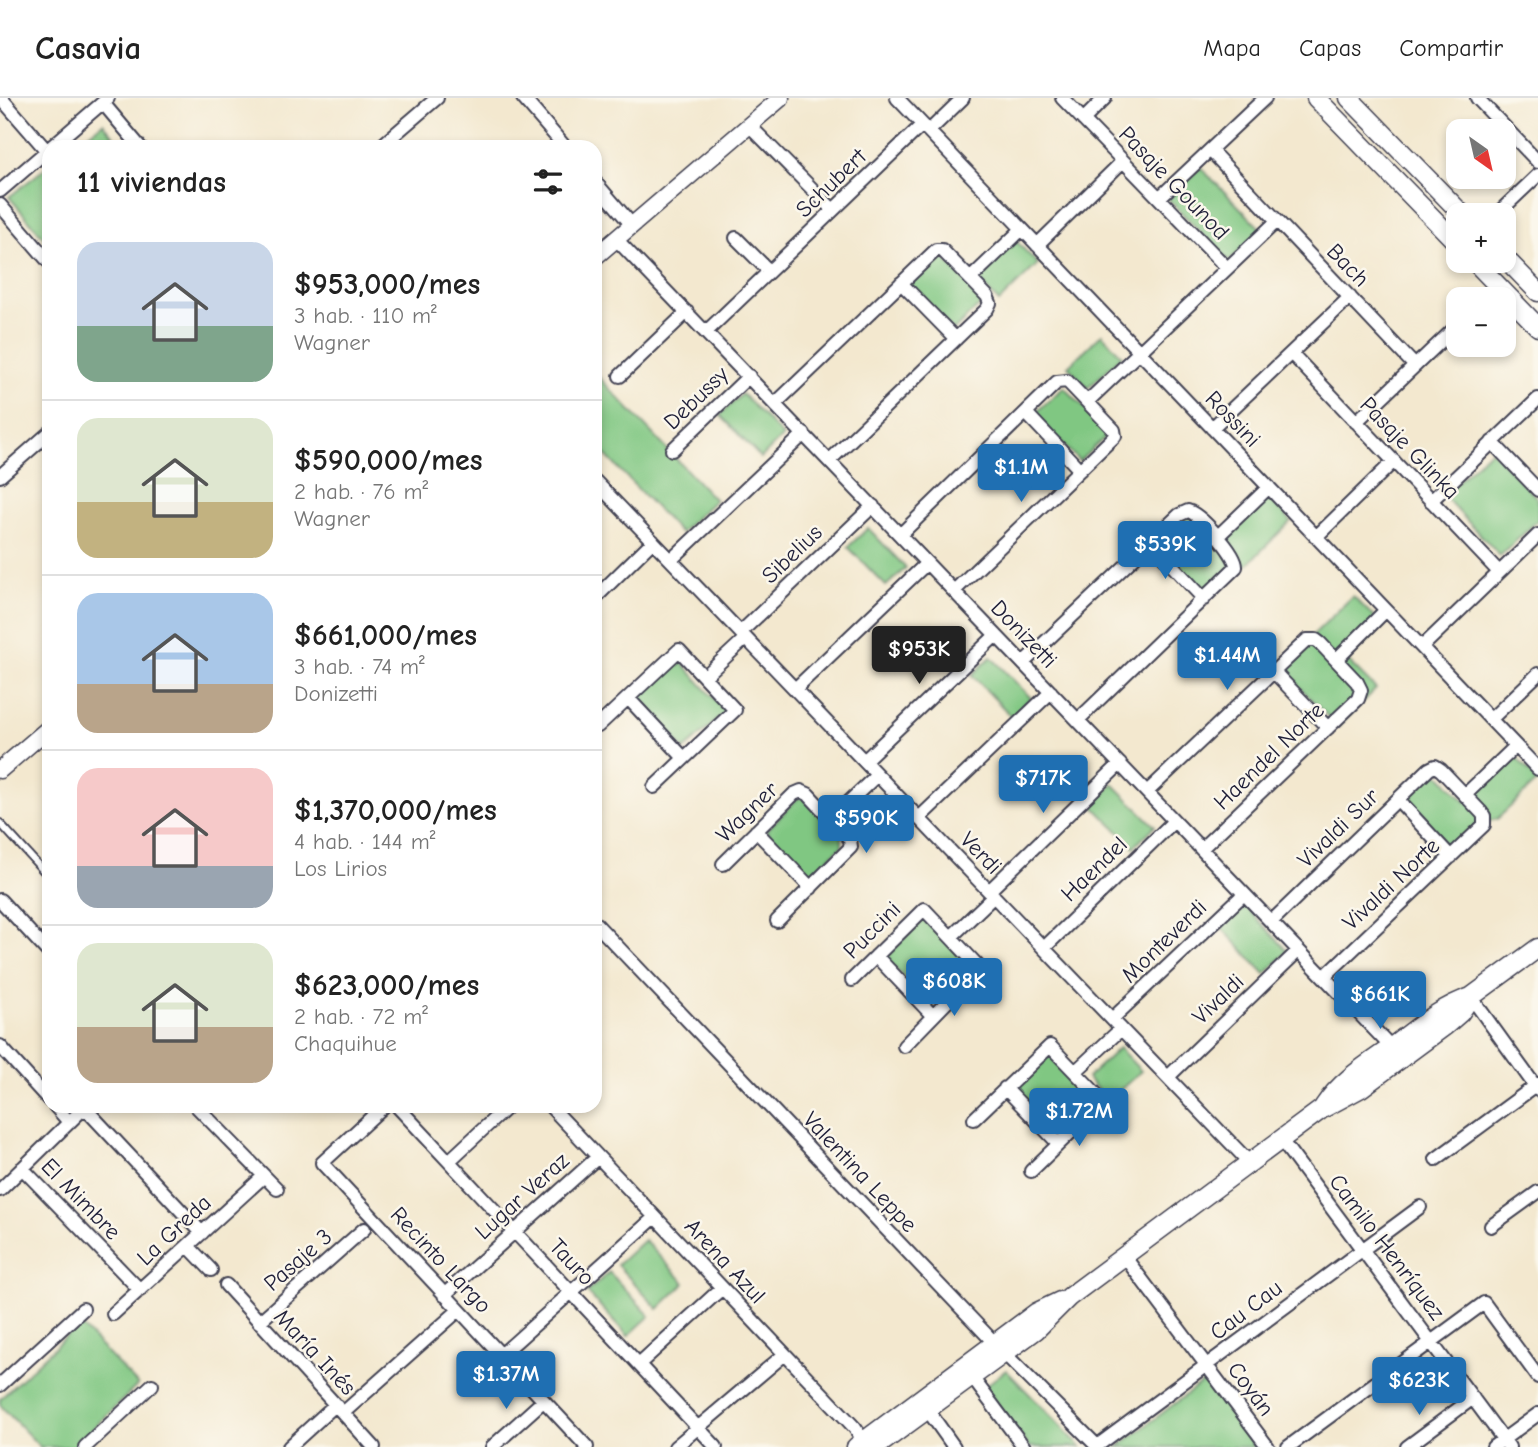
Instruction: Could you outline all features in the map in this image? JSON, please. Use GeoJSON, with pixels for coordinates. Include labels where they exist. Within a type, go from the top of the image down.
{"type":"FeatureCollection","features":[{"type":"Feature","properties":{"kind":"main road"},"geometry":{"type":"LineString","coordinates":[[1316,98],[1446,232]]}},
{"type":"Feature","properties":{"kind":"main road"},"geometry":{"type":"LineString","coordinates":[[1349,98],[1451,203]]}},
{"type":"Feature","properties":{"kind":"main road"},"geometry":{"type":"LineString","coordinates":[[1516,269],[1538,292]]}},
{"type":"Feature","properties":{"kind":"main road"},"geometry":{"type":"LineString","coordinates":[[1486,273],[1538,327]]}},
{"type":"Feature","properties":{"kind":"main road"},"geometry":{"type":"LineString","coordinates":[[866,1446],[927,1409],[971,1376],[1038,1312],[1069,1297],[1322,1109],[1332,1093],[1347,1079],[1396,1053],[1437,1013],[1453,1003],[1471,997],[1538,948]]}},
{"type":"Feature","properties":{"kind":"main road"},"geometry":{"type":"LineString","coordinates":[[866,1446],[999,1349]]}},
{"type":"Feature","properties":{"kind":"street"},"geometry":{"type":"LineString","coordinates":[[1,98],[42,142]]}},
{"type":"Feature","properties":{"kind":"street"},"geometry":{"type":"LineString","coordinates":[[388,140],[437,98]]}},
{"type":"Feature","properties":{"kind":"street"},"geometry":{"type":"LineString","coordinates":[[523,98],[559,140]]}},
{"type":"Feature","properties":{"kind":"street"},"geometry":{"type":"LineString","coordinates":[[602,251],[781,98]]}},
{"type":"Feature","properties":{"kind":"street","name":"Rossini"},"geometry":{"type":"LineString","coordinates":[[897,98],[1538,769]]}},
{"type":"Feature","properties":{"kind":"street","name":"Schubert"},"geometry":{"type":"LineString","coordinates":[[706,331],[833,210],[963,98]]}},
{"type":"Feature","properties":{"kind":"street","name":"Pasaje Gounod"},"geometry":{"type":"LineString","coordinates":[[1062,98],[1227,268]]}},
{"type":"Feature","properties":{"kind":"street"},"geometry":{"type":"LineString","coordinates":[[1083,120],[1105,98]]}},
{"type":"Feature","properties":{"kind":"street"},"geometry":{"type":"LineString","coordinates":[[1159,198],[1265,98]]}},
{"type":"Feature","properties":{"kind":"street"},"geometry":{"type":"LineString","coordinates":[[1477,98],[1538,162]]}},
{"type":"Feature","properties":{"kind":"street"},"geometry":{"type":"LineString","coordinates":[[60,140],[106,101],[135,140]]}},
{"type":"Feature","properties":{"kind":"street"},"geometry":{"type":"LineString","coordinates":[[749,125],[833,210]]}},
{"type":"Feature","properties":{"kind":"street","name":"Bach"},"geometry":{"type":"LineString","coordinates":[[1210,150],[1415,366]]}},
{"type":"Feature","properties":{"kind":"street"},"geometry":{"type":"LineString","coordinates":[[0,191],[42,155]]}},
{"type":"Feature","properties":{"kind":"street"},"geometry":{"type":"LineString","coordinates":[[1037,245],[1123,161]]}},
{"type":"Feature","properties":{"kind":"street"},"geometry":{"type":"LineString","coordinates":[[1509,203],[1538,175]]}},
{"type":"Feature","properties":{"kind":"street"},"geometry":{"type":"LineString","coordinates":[[602,190],[632,225]]}},
{"type":"Feature","properties":{"kind":"street"},"geometry":{"type":"LineString","coordinates":[[0,205],[42,254]]}},
{"type":"Feature","properties":{"kind":"street"},"geometry":{"type":"LineString","coordinates":[[1088,401],[1277,220]]}},
{"type":"Feature","properties":{"kind":"street"},"geometry":{"type":"LineString","coordinates":[[970,279],[1022,229]]}},
{"type":"Feature","properties":{"kind":"street"},"geometry":{"type":"LineString","coordinates":[[736,238],[769,271]]}},
{"type":"Feature","properties":{"kind":"street","name":"Donizetti"},"geometry":{"type":"LineString","coordinates":[[616,239],[1396,1053]]}},
{"type":"Feature","properties":{"kind":"street"},"geometry":{"type":"LineString","coordinates":[[775,404],[933,252],[942,250],[987,296],[990,303],[987,309],[830,461]]}},
{"type":"Feature","properties":{"kind":"street"},"geometry":{"type":"LineString","coordinates":[[901,283],[956,339]]}},
{"type":"Feature","properties":{"kind":"street"},"geometry":{"type":"LineString","coordinates":[[1212,428],[1350,297]]}},
{"type":"Feature","properties":{"kind":"street"},"geometry":{"type":"LineString","coordinates":[[620,376],[687,312]]}},
{"type":"Feature","properties":{"kind":"street"},"geometry":{"type":"LineString","coordinates":[[1356,422],[1446,336]]}},
{"type":"Feature","properties":{"kind":"street","name":"Pasaje Glinka"},"geometry":{"type":"LineString","coordinates":[[1291,353],[1499,572]]}},
{"type":"Feature","properties":{"kind":"street","name":"Debussy"},"geometry":{"type":"LineString","coordinates":[[672,450],[748,376]]}},
{"type":"Feature","properties":{"kind":"street"},"geometry":{"type":"LineString","coordinates":[[900,535],[1057,382],[1064,380],[1088,401],[1115,433],[1113,439],[954,591]]}},
{"type":"Feature","properties":{"kind":"street"},"geometry":{"type":"LineString","coordinates":[[1431,500],[1538,399]]}},
{"type":"Feature","properties":{"kind":"street"},"geometry":{"type":"LineString","coordinates":[[1026,413],[1080,470]]}},
{"type":"Feature","properties":{"kind":"street"},"geometry":{"type":"LineString","coordinates":[[671,560],[804,434]]}},
{"type":"Feature","properties":{"kind":"street"},"geometry":{"type":"LineString","coordinates":[[0,476],[42,439]]}},
{"type":"Feature","properties":{"kind":"street"},"geometry":{"type":"LineString","coordinates":[[1492,442],[1538,490]]}},
{"type":"Feature","properties":{"kind":"street"},"geometry":{"type":"LineString","coordinates":[[1316,537],[1394,461]]}},
{"type":"Feature","properties":{"kind":"street"},"geometry":{"type":"LineString","coordinates":[[1217,537],[1269,487]]}},
{"type":"Feature","properties":{"kind":"street","name":"Verdi"},"geometry":{"type":"LineString","coordinates":[[602,488],[1250,1163]]}},
{"type":"Feature","properties":{"kind":"street","name":"Sibelius"},"geometry":{"type":"LineString","coordinates":[[704,677],[873,506]]}},
{"type":"Feature","properties":{"kind":"street"},"geometry":{"type":"LineString","coordinates":[[1023,663],[1181,512],[1195,513],[1234,555],[1237,563],[1234,570],[1078,720]]}},
{"type":"Feature","properties":{"kind":"street"},"geometry":{"type":"LineString","coordinates":[[1422,647],[1538,535]]}},
{"type":"Feature","properties":{"kind":"street"},"geometry":{"type":"LineString","coordinates":[[602,591],[653,541]]}},
{"type":"Feature","properties":{"kind":"street"},"geometry":{"type":"LineString","coordinates":[[1150,542],[1204,598]]}},
{"type":"Feature","properties":{"kind":"street"},"geometry":{"type":"LineString","coordinates":[[795,689],[927,563]]}},
{"type":"Feature","properties":{"kind":"street"},"geometry":{"type":"LineString","coordinates":[[1147,792],[1303,642],[1311,639],[1320,643],[1336,660],[1386,610]]}},
{"type":"Feature","properties":{"kind":"street"},"geometry":{"type":"LineString","coordinates":[[864,761],[996,635]]}},
{"type":"Feature","properties":{"kind":"street"},"geometry":{"type":"LineString","coordinates":[[602,722],[679,650],[735,710],[654,787]]}},
{"type":"Feature","properties":{"kind":"street","name":"Haendel Norte"},"geometry":{"type":"LineString","coordinates":[[1201,849],[1358,698],[1361,690],[1357,682],[1336,660]]}},
{"type":"Feature","properties":{"kind":"street"},"geometry":{"type":"LineString","coordinates":[[1273,671],[1328,728]]}},
{"type":"Feature","properties":{"kind":"street"},"geometry":{"type":"LineString","coordinates":[[1491,719],[1538,674]]}},
{"type":"Feature","properties":{"kind":"street"},"geometry":{"type":"LineString","coordinates":[[919,818],[1051,692]]}},
{"type":"Feature","properties":{"kind":"street"},"geometry":{"type":"LineString","coordinates":[[628,698],[684,758]]}},
{"type":"Feature","properties":{"kind":"street"},"geometry":{"type":"LineString","coordinates":[[0,770],[42,733]]}},
{"type":"Feature","properties":{"kind":"street"},"geometry":{"type":"LineString","coordinates":[[1465,795],[1516,746]]}},
{"type":"Feature","properties":{"kind":"street"},"geometry":{"type":"LineString","coordinates":[[951,937],[991,893],[1120,764]]}},
{"type":"Feature","properties":{"kind":"street","name":"Vivaldi Sur"},"geometry":{"type":"LineString","coordinates":[[1271,922],[1429,769],[1435,766],[1465,795]]}},
{"type":"Feature","properties":{"kind":"street"},"geometry":{"type":"LineString","coordinates":[[831,819],[877,775]]}},
{"type":"Feature","properties":{"kind":"street","name":"Wagner"},"geometry":{"type":"LineString","coordinates":[[723,864],[794,794],[808,794],[850,839],[851,847],[777,921]]}},
{"type":"Feature","properties":{"kind":"street","name":"Vivaldi Norte"},"geometry":{"type":"LineString","coordinates":[[1324,977],[1481,828],[1485,820],[1465,795]]}},
{"type":"Feature","properties":{"kind":"street"},"geometry":{"type":"LineString","coordinates":[[1398,800],[1451,857]]}},
{"type":"Feature","properties":{"kind":"street","name":"Haendel"},"geometry":{"type":"LineString","coordinates":[[1044,948],[1174,821]]}},
{"type":"Feature","properties":{"kind":"street"},"geometry":{"type":"LineString","coordinates":[[756,831],[811,888]]}},
{"type":"Feature","properties":{"kind":"street","name":"Monteverdi"},"geometry":{"type":"LineString","coordinates":[[1074,1072],[1244,894]]}},
{"type":"Feature","properties":{"kind":"street"},"geometry":{"type":"LineString","coordinates":[[0,900],[42,945]]}},
{"type":"Feature","properties":{"kind":"street","name":"Puccini"},"geometry":{"type":"LineString","coordinates":[[852,980],[924,909],[980,968],[904,1046]]}},
{"type":"Feature","properties":{"kind":"street","name":"Valentina Leppe"},"geometry":{"type":"LineString","coordinates":[[602,930],[999,1349],[1097,1447]]}},
{"type":"Feature","properties":{"kind":"street","name":"Vivaldi"},"geometry":{"type":"LineString","coordinates":[[1168,1077],[1298,951]]}},
{"type":"Feature","properties":{"kind":"street"},"geometry":{"type":"LineString","coordinates":[[876,956],[933,1016]]}},
{"type":"Feature","properties":{"kind":"street"},"geometry":{"type":"LineString","coordinates":[[1436,1159],[1537,1087],[1471,997]]}},
{"type":"Feature","properties":{"kind":"street"},"geometry":{"type":"LineString","coordinates":[[0,1046],[42,1092]]}},
{"type":"Feature","properties":{"kind":"street"},"geometry":{"type":"LineString","coordinates":[[974,1119],[1050,1046],[1102,1101],[1031,1171]]}},
{"type":"Feature","properties":{"kind":"street"},"geometry":{"type":"LineString","coordinates":[[1005,1088],[1059,1144]]}},
{"type":"Feature","properties":{"kind":"street"},"geometry":{"type":"LineString","coordinates":[[61,1113],[69,1122]]}},
{"type":"Feature","properties":{"kind":"street"},"geometry":{"type":"LineString","coordinates":[[0,1190],[77,1113]]}},
{"type":"Feature","properties":{"kind":"street"},"geometry":{"type":"LineString","coordinates":[[89,1113],[202,1233]]}},
{"type":"Feature","properties":{"kind":"street"},"geometry":{"type":"LineString","coordinates":[[203,1113],[277,1189]]}},
{"type":"Feature","properties":{"kind":"street","name":"Recinto Largo"},"geometry":{"type":"LineString","coordinates":[[376,1113],[322,1163],[587,1447]]}},
{"type":"Feature","properties":{"kind":"street","name":"Tauro"},"geometry":{"type":"LineString","coordinates":[[404,1113],[716,1447]]}},
{"type":"Feature","properties":{"kind":"street"},"geometry":{"type":"LineString","coordinates":[[449,1161],[500,1113]]}},
{"type":"Feature","properties":{"kind":"street","name":"Arena Azul"},"geometry":{"type":"LineString","coordinates":[[556,1113],[855,1428],[866,1446]]}},
{"type":"Feature","properties":{"kind":"street","name":"Camilo Henríquez"},"geometry":{"type":"LineString","coordinates":[[1281,1140],[1473,1398],[1502,1445]]}},
{"type":"Feature","properties":{"kind":"street","name":"Lugar Veraz"},"geometry":{"type":"LineString","coordinates":[[444,1295],[597,1157]]}},
{"type":"Feature","properties":{"kind":"street","name":"El Mimbre"},"geometry":{"type":"LineString","coordinates":[[22,1168],[140,1290]]}},
{"type":"Feature","properties":{"kind":"street","name":"La Greda"},"geometry":{"type":"LineString","coordinates":[[113,1314],[264,1176]]}},
{"type":"Feature","properties":{"kind":"street"},"geometry":{"type":"LineString","coordinates":[[1491,1226],[1538,1192]]}},
{"type":"Feature","properties":{"kind":"street","name":"Cau Cau"},"geometry":{"type":"LineString","coordinates":[[1097,1447],[1420,1207]]}},
{"type":"Feature","properties":{"kind":"street"},"geometry":{"type":"LineString","coordinates":[[500,1354],[655,1217]]}},
{"type":"Feature","properties":{"kind":"street","name":"Pasaje 3"},"geometry":{"type":"LineString","coordinates":[[259,1322],[364,1229]]}},
{"type":"Feature","properties":{"kind":"street"},"geometry":{"type":"LineString","coordinates":[[188,1246],[211,1270]]}},
{"type":"Feature","properties":{"kind":"street","name":"Coyán"},"geometry":{"type":"LineString","coordinates":[[1124,1256],[1268,1447]]}},
{"type":"Feature","properties":{"kind":"street","name":"María Inés"},"geometry":{"type":"LineString","coordinates":[[226,1286],[374,1447]]}},
{"type":"Feature","properties":{"kind":"street"},"geometry":{"type":"LineString","coordinates":[[639,1364],[722,1288]]}},
{"type":"Feature","properties":{"kind":"street"},"geometry":{"type":"LineString","coordinates":[[1288,1447],[1484,1303],[1538,1377]]}},
{"type":"Feature","properties":{"kind":"street"},"geometry":{"type":"LineString","coordinates":[[0,1385],[83,1309]]}},
{"type":"Feature","properties":{"kind":"street"},"geometry":{"type":"LineString","coordinates":[[289,1447],[459,1310]]}},
{"type":"Feature","properties":{"kind":"street"},"geometry":{"type":"LineString","coordinates":[[675,1447],[785,1354]]}},
{"type":"Feature","properties":{"kind":"street"},"geometry":{"type":"LineString","coordinates":[[971,1376],[1024,1447]]}},
{"type":"Feature","properties":{"kind":"street"},"geometry":{"type":"LineString","coordinates":[[85,1447],[152,1385]]}},
{"type":"Feature","properties":{"kind":"street"},"geometry":{"type":"LineString","coordinates":[[1406,1447],[1473,1398]]}},
{"type":"Feature","properties":{"kind":"street"},"geometry":{"type":"LineString","coordinates":[[492,1447],[543,1401]]}},
{"type":"Feature","properties":{"kind":"street"},"geometry":{"type":"LineString","coordinates":[[927,1409],[954,1447]]}},
{"type":"Feature","properties":{"kind":"street"},"geometry":{"type":"LineString","coordinates":[[1502,1445],[1538,1414]]}},
{"type":"Feature","properties":{"kind":"lane"},"geometry":{"type":"LineString","coordinates":[[0,823],[42,869]]}},
{"type":"Feature","properties":{"kind":"green space"},"geometry":{"type":"Polygon","coordinates":[[[103,123],[117,140],[81,140],[103,123]]]}},
{"type":"Feature","properties":{"kind":"green space"},"geometry":{"type":"Polygon","coordinates":[[[1200,167],[1262,230],[1229,261],[1168,199],[1200,167]]]}},
{"type":"Feature","properties":{"kind":"green space"},"geometry":{"type":"Polygon","coordinates":[[[42,171],[42,236],[9,197],[42,171]]]}},
{"type":"Feature","properties":{"kind":"green space"},"geometry":{"type":"Polygon","coordinates":[[[1016,241],[1038,264],[999,302],[977,279],[1016,241]]]}},
{"type":"Feature","properties":{"kind":"green space"},"geometry":{"type":"Polygon","coordinates":[[[940,254],[985,300],[953,331],[908,284],[940,254]]]}},
{"type":"Feature","properties":{"kind":"green space"},"geometry":{"type":"Polygon","coordinates":[[[1102,334],[1122,356],[1088,388],[1068,366],[1102,334]]]}},
{"type":"Feature","properties":{"kind":"green space"},"geometry":{"type":"Polygon","coordinates":[[[602,380],[715,500],[680,533],[602,451],[602,380]]]}},
{"type":"Feature","properties":{"kind":"green space"},"geometry":{"type":"Polygon","coordinates":[[[1064,387],[1110,433],[1079,461],[1034,414],[1064,387]]]}},
{"type":"Feature","properties":{"kind":"green space"},"geometry":{"type":"Polygon","coordinates":[[[742,394],[783,436],[761,458],[720,415],[742,394]]]}},
{"type":"Feature","properties":{"kind":"green space"},"geometry":{"type":"Polygon","coordinates":[[[1491,450],[1538,499],[1538,520],[1500,556],[1443,495],[1491,450]]]}},
{"type":"Feature","properties":{"kind":"green space"},"geometry":{"type":"Polygon","coordinates":[[[1267,494],[1291,521],[1247,565],[1232,567],[1206,591],[1201,590],[1156,542],[1183,516],[1192,517],[1218,542],[1267,494]]]}},
{"type":"Feature","properties":{"kind":"green space"},"geometry":{"type":"Polygon","coordinates":[[[868,528],[906,568],[886,586],[848,547],[868,528]]]}},
{"type":"Feature","properties":{"kind":"green space"},"geometry":{"type":"Polygon","coordinates":[[[1353,596],[1383,626],[1348,661],[1376,689],[1338,727],[1280,667],[1353,596]]]}},
{"type":"Feature","properties":{"kind":"green space"},"geometry":{"type":"Polygon","coordinates":[[[991,657],[1031,698],[1012,717],[972,675],[991,657]]]}},
{"type":"Feature","properties":{"kind":"green space"},"geometry":{"type":"Polygon","coordinates":[[[679,659],[726,712],[684,750],[637,697],[679,659]]]}},
{"type":"Feature","properties":{"kind":"green space"},"geometry":{"type":"Polygon","coordinates":[[[1514,755],[1538,781],[1497,819],[1479,824],[1450,850],[1405,802],[1405,798],[1434,769],[1466,802],[1514,755]]]}},
{"type":"Feature","properties":{"kind":"green space"},"geometry":{"type":"Polygon","coordinates":[[[1113,784],[1155,826],[1134,847],[1092,805],[1113,784]]]}},
{"type":"Feature","properties":{"kind":"green space"},"geometry":{"type":"Polygon","coordinates":[[[798,798],[804,798],[842,838],[842,846],[808,874],[766,831],[798,798]]]}},
{"type":"Feature","properties":{"kind":"green space"},"geometry":{"type":"Polygon","coordinates":[[[1244,905],[1288,951],[1265,974],[1221,927],[1244,905]]]}},
{"type":"Feature","properties":{"kind":"green space"},"geometry":{"type":"Polygon","coordinates":[[[923,917],[973,968],[932,1007],[883,956],[923,917]]]}},
{"type":"Feature","properties":{"kind":"green space"},"geometry":{"type":"Polygon","coordinates":[[[1119,1048],[1141,1071],[1108,1101],[1087,1078],[1119,1048]]]}},
{"type":"Feature","properties":{"kind":"green space"},"geometry":{"type":"Polygon","coordinates":[[[1048,1052],[1095,1101],[1058,1137],[1011,1088],[1048,1052]]]}},
{"type":"Feature","properties":{"kind":"green space"},"geometry":{"type":"Polygon","coordinates":[[[644,1240],[685,1283],[658,1309],[617,1265],[644,1240]]]}},
{"type":"Feature","properties":{"kind":"green space"},"geometry":{"type":"Polygon","coordinates":[[[609,1272],[650,1316],[628,1336],[587,1292],[609,1272]]]}},
{"type":"Feature","properties":{"kind":"green space"},"geometry":{"type":"Polygon","coordinates":[[[79,1324],[138,1385],[74,1447],[40,1447],[0,1405],[0,1399],[79,1324]]]}},
{"type":"Feature","properties":{"kind":"green space"},"geometry":{"type":"Polygon","coordinates":[[[1006,1370],[1081,1447],[1029,1447],[984,1387],[1006,1370]]]}},
{"type":"Feature","properties":{"kind":"green space"},"geometry":{"type":"Polygon","coordinates":[[[1207,1379],[1255,1447],[1118,1447],[1207,1379]]]}}]}
